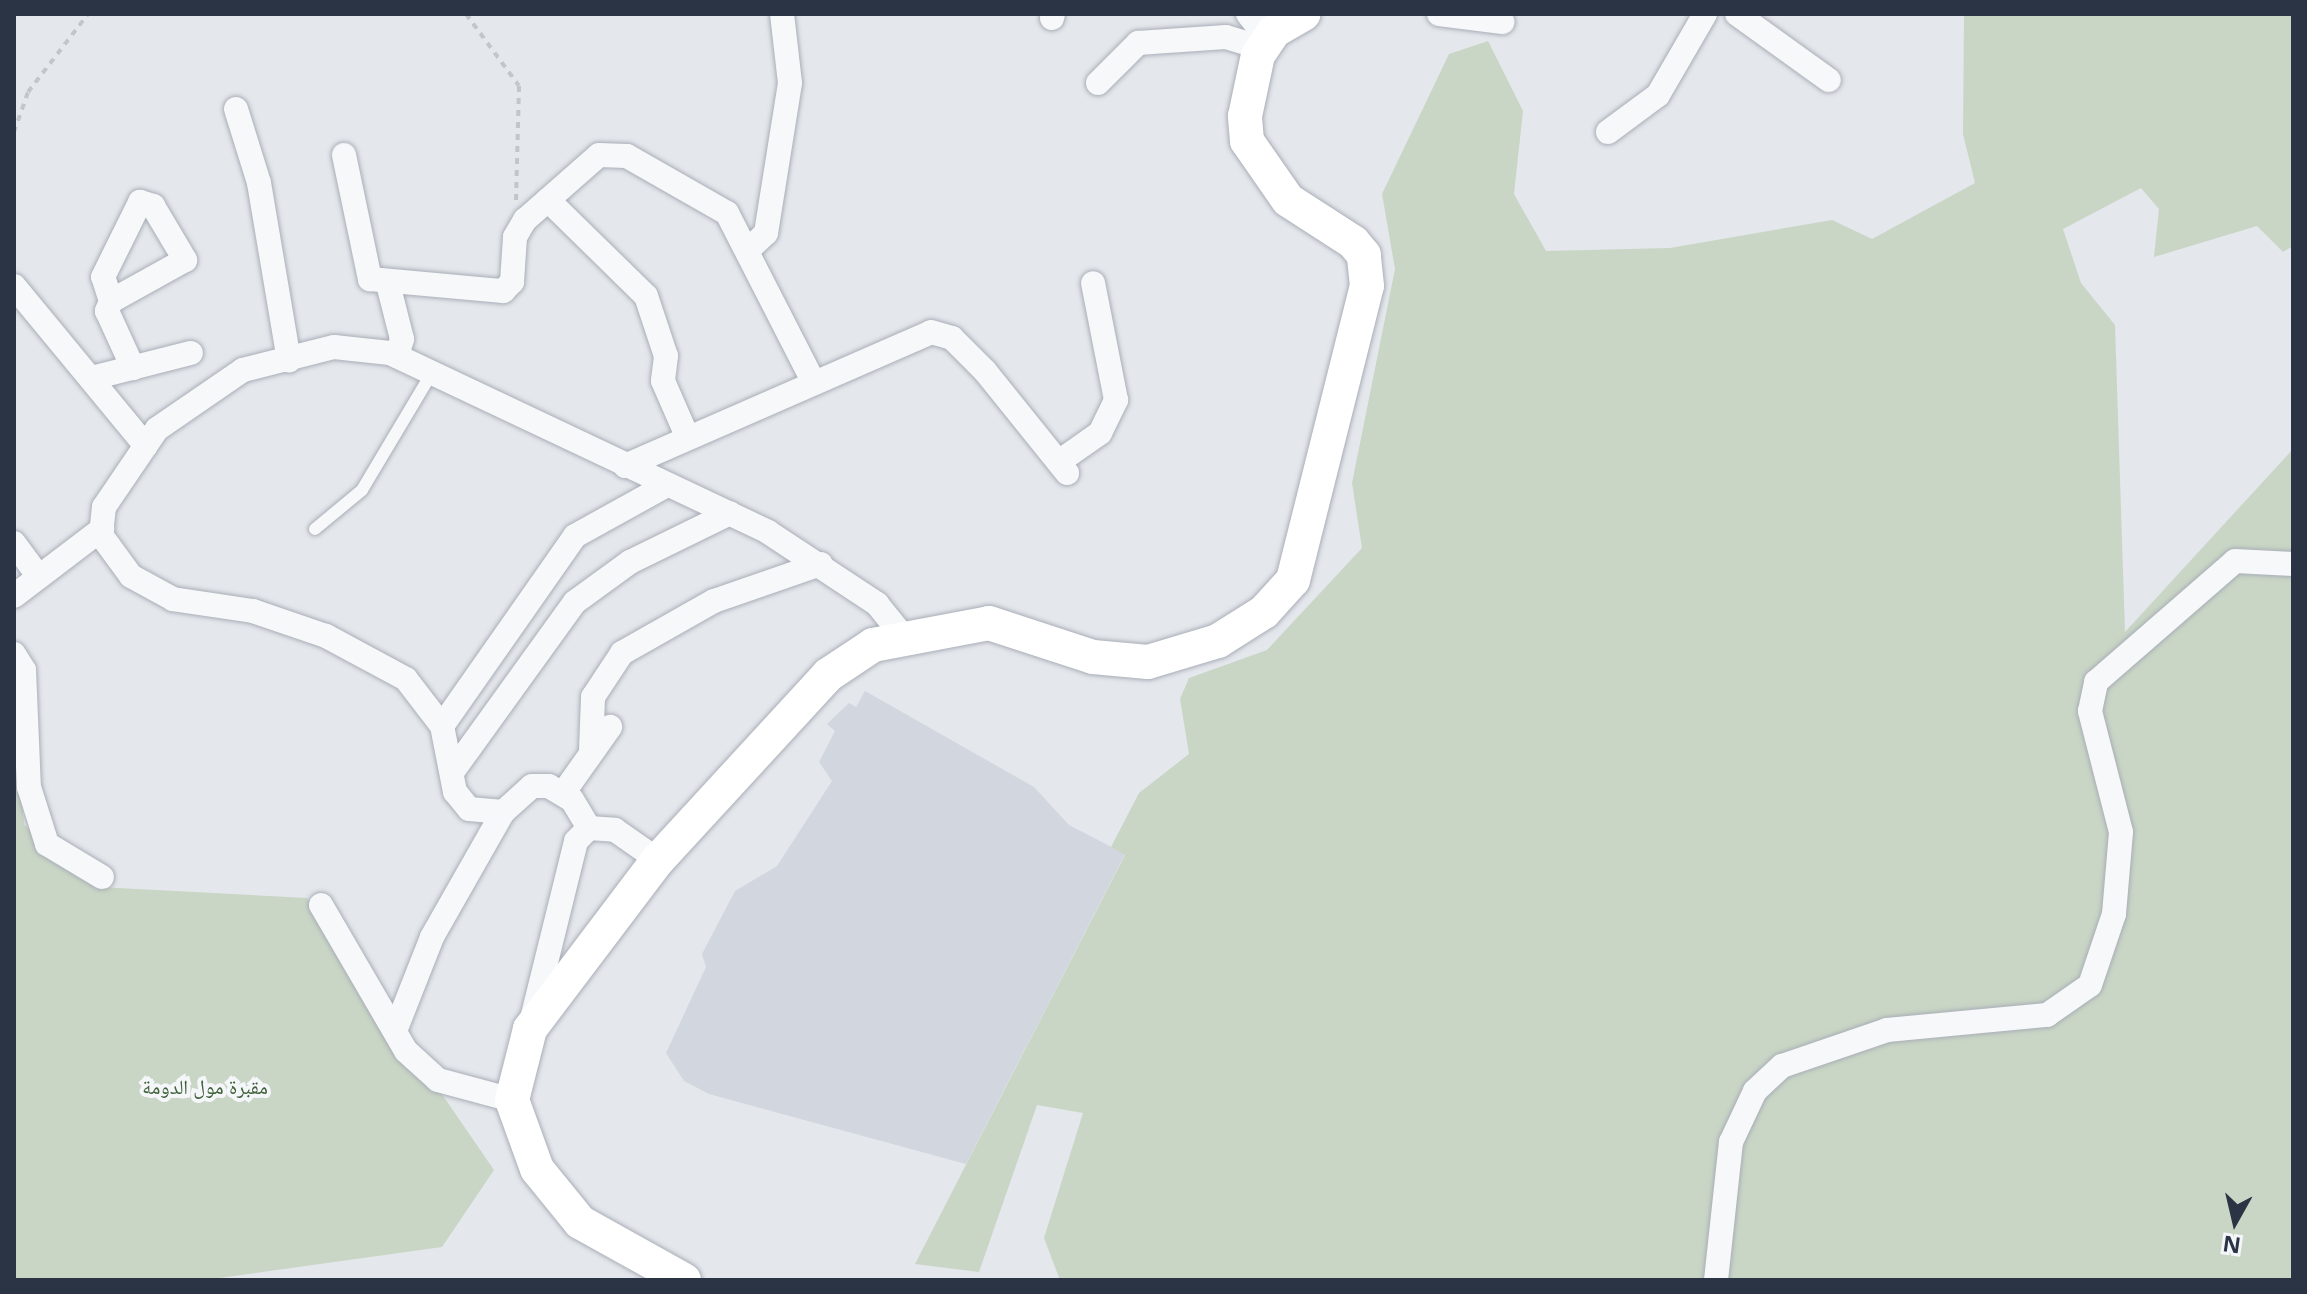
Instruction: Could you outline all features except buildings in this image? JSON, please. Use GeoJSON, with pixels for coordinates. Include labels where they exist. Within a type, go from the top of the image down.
{"type":"FeatureCollection","features":[{"type":"Feature","properties":{"kind":"main road"},"geometry":{"type":"LineString","coordinates":[[684,1280],[600,1236],[564,1206],[525,1146],[512,1100],[530,1029],[658,860],[828,675],[873,645],[902,635],[989,623],[1093,657],[1148,662],[1218,641],[1264,612],[1293,580],[1367,269],[1353,242],[1274,186],[1247,141],[1245,116],[1259,34],[1304,14]]}},
{"type":"Feature","properties":{"kind":"street"},"geometry":{"type":"LineString","coordinates":[[749,249],[766,233],[790,83],[782,14]]}},
{"type":"Feature","properties":{"kind":"street"},"geometry":{"type":"LineString","coordinates":[[1439,14],[1502,22]]}},
{"type":"Feature","properties":{"kind":"street"},"geometry":{"type":"LineString","coordinates":[[1608,132],[1658,95],[1705,14]]}},
{"type":"Feature","properties":{"kind":"street"},"geometry":{"type":"LineString","coordinates":[[1737,14],[1829,80]]}},
{"type":"Feature","properties":{"kind":"street"},"geometry":{"type":"LineString","coordinates":[[1098,83],[1138,43],[1259,34]]}},
{"type":"Feature","properties":{"kind":"street"},"geometry":{"type":"LineString","coordinates":[[236,109],[259,183],[289,360]]}},
{"type":"Feature","properties":{"kind":"street"},"geometry":{"type":"LineString","coordinates":[[344,155],[364,270],[388,284],[507,289],[517,231],[599,155],[620,153],[717,205],[749,249],[814,383]]}},
{"type":"Feature","properties":{"kind":"street"},"geometry":{"type":"LineString","coordinates":[[548,200],[646,296],[666,356],[663,381],[687,436]]}},
{"type":"Feature","properties":{"kind":"street"},"geometry":{"type":"LineString","coordinates":[[625,466],[920,333],[942,333],[1064,467],[1100,433],[1116,400],[1093,283]]}},
{"type":"Feature","properties":{"kind":"street"},"geometry":{"type":"LineString","coordinates":[[388,284],[402,339],[397,356]]}},
{"type":"Feature","properties":{"kind":"street"},"geometry":{"type":"LineString","coordinates":[[14,286],[146,446]]}},
{"type":"Feature","properties":{"kind":"street"},"geometry":{"type":"LineString","coordinates":[[111,301],[107,311],[133,368]]}},
{"type":"Feature","properties":{"kind":"street"},"geometry":{"type":"LineString","coordinates":[[503,812],[469,809],[455,792],[442,726],[406,679],[326,636],[253,611],[173,599],[131,576],[102,529],[104,507],[157,429],[243,370],[334,347],[397,356],[730,513],[821,564],[877,604],[902,635]]}},
{"type":"Feature","properties":{"kind":"street"},"geometry":{"type":"LineString","coordinates":[[92,378],[191,353]]}},
{"type":"Feature","properties":{"kind":"street"},"geometry":{"type":"LineString","coordinates":[[442,726],[575,536],[667,485]]}},
{"type":"Feature","properties":{"kind":"street"},"geometry":{"type":"LineString","coordinates":[[453,771],[575,602],[630,562],[730,513]]}},
{"type":"Feature","properties":{"kind":"street"},"geometry":{"type":"LineString","coordinates":[[14,596],[102,529]]}},
{"type":"Feature","properties":{"kind":"street"},"geometry":{"type":"LineString","coordinates":[[14,543],[39,577]]}},
{"type":"Feature","properties":{"kind":"street"},"geometry":{"type":"LineString","coordinates":[[1716,1280],[1731,1142],[1755,1091],[1782,1066],[1887,1030],[2047,1015],[2090,985],[2114,914],[2121,832],[2090,711],[2096,682],[2235,561],[2293,564]]}},
{"type":"Feature","properties":{"kind":"street"},"geometry":{"type":"LineString","coordinates":[[591,750],[593,697],[622,653],[714,601],[821,564]]}},
{"type":"Feature","properties":{"kind":"street"},"geometry":{"type":"LineString","coordinates":[[14,654],[24,670],[29,787],[47,844],[102,877]]}},
{"type":"Feature","properties":{"kind":"street"},"geometry":{"type":"LineString","coordinates":[[564,792],[610,727]]}},
{"type":"Feature","properties":{"kind":"street"},"geometry":{"type":"LineString","coordinates":[[395,1031],[432,937],[503,812],[532,786],[564,792],[589,828],[635,838],[658,860]]}},
{"type":"Feature","properties":{"kind":"street"},"geometry":{"type":"LineString","coordinates":[[530,1029],[567,859],[589,828]]}},
{"type":"Feature","properties":{"kind":"street"},"geometry":{"type":"LineString","coordinates":[[321,905],[395,1031],[438,1080],[512,1100]]}},
{"type":"Feature","properties":{"kind":"lane"},"geometry":{"type":"LineString","coordinates":[[315,529],[362,490],[433,371]]}},
{"type":"Feature","properties":{"kind":"path"},"geometry":{"type":"LineString","coordinates":[[14,132],[28,92],[88,14]]}},
{"type":"Feature","properties":{"kind":"path"},"geometry":{"type":"LineString","coordinates":[[466,14],[519,86],[517,231]]}},
{"type":"Feature","properties":{"kind":"shaded area"},"geometry":{"type":"Polygon","coordinates":[[[865,691],[1034,787],[1069,825],[1125,854],[966,1164],[709,1094],[684,1081],[666,1053],[706,967],[702,954],[735,891],[777,866],[832,781],[819,762],[835,731],[827,724],[849,703],[856,707],[865,691]]]}},
{"type":"Feature","properties":{"kind":"green space"},"geometry":{"type":"Polygon","coordinates":[[[1964,14],[2293,14],[2293,246],[2283,252],[2257,226],[2154,257],[2159,209],[2141,188],[2063,229],[2081,283],[2115,325],[2125,632],[2293,449],[2293,1280],[1060,1280],[1044,1238],[1083,1113],[1037,1105],[979,1272],[915,1264],[1125,855],[1111,847],[1139,793],[1189,754],[1180,699],[1189,678],[1267,650],[1362,548],[1352,483],[1395,269],[1382,194],[1449,54],[1488,41],[1523,111],[1514,194],[1546,251],[1670,248],[1832,220],[1872,239],[1975,183],[1963,134],[1964,14]]]}},
{"type":"Feature","properties":{"kind":"green space","name":"مقبرة مول الدومة"},"geometry":{"type":"Polygon","coordinates":[[[14,692],[24,825],[99,887],[307,898],[494,1170],[442,1247],[205,1280],[14,1280],[14,692]]]}}]}
